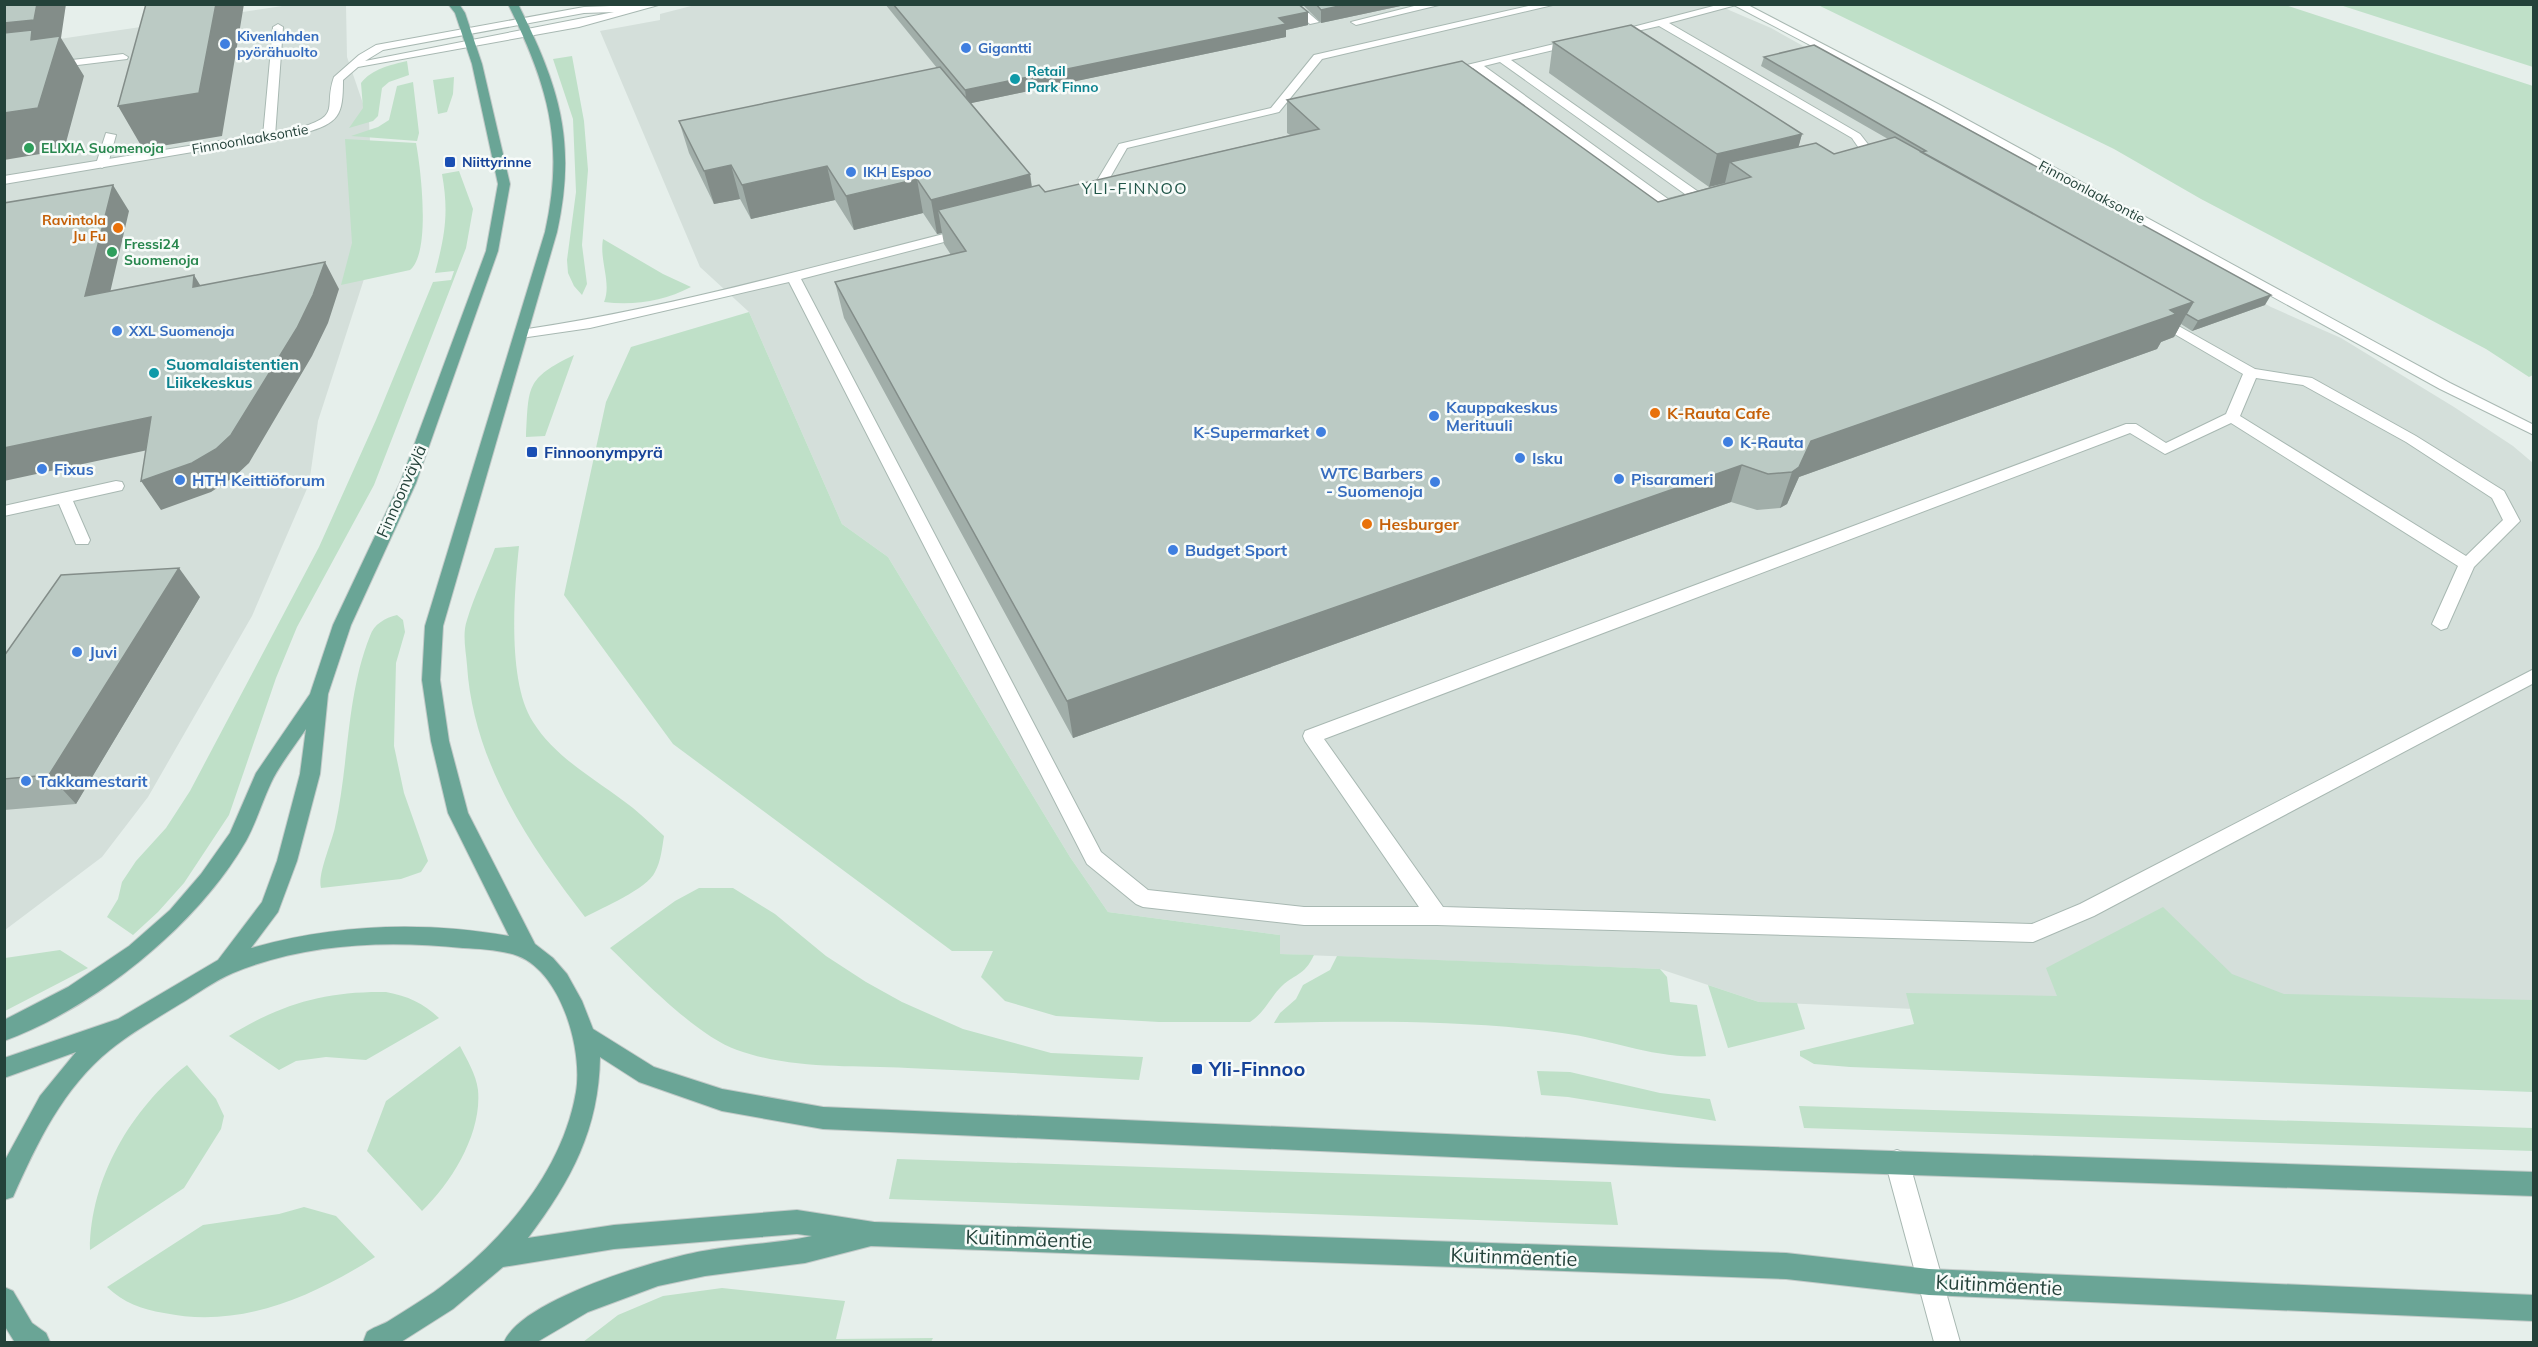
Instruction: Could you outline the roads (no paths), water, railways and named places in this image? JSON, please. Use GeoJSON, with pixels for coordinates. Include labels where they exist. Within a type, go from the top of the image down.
{"type":"FeatureCollection","features":[{"type":"Feature","properties":{"kind":"main road","name":"Finnoonväylä"},"geometry":{"type":"LineString","coordinates":[[225,967],[271,906],[284,870],[310,774],[319,694],[342,625],[376,547],[408,483],[492,251],[504,184],[469,36],[453,4]]}},
{"type":"Feature","properties":{"kind":"main road"},"geometry":{"type":"LineString","coordinates":[[376,1342],[418,1319],[467,1282],[497,1255],[531,1216],[559,1173],[578,1131],[590,1090],[587,1037],[559,978],[527,950],[458,813],[440,741],[432,680],[434,626],[551,232],[558,198],[561,162],[557,126],[530,34],[513,4]]}},
{"type":"Feature","properties":{"kind":"main road"},"geometry":{"type":"LineString","coordinates":[[4,1031],[76,994],[136,952],[177,916],[208,880],[238,837],[263,778],[319,694]]}},
{"type":"Feature","properties":{"kind":"main road"},"geometry":{"type":"LineString","coordinates":[[4,1189],[21,1153],[51,1101],[84,1059],[130,1022],[225,967],[299,945],[357,936],[418,935],[472,940],[527,950]]}},
{"type":"Feature","properties":{"kind":"main road"},"geometry":{"type":"LineString","coordinates":[[4,1068],[130,1022]]}},
{"type":"Feature","properties":{"kind":"main road"},"geometry":{"type":"LineString","coordinates":[[587,1037],[647,1075],[722,1100],[823,1118],[1599,1154],[1897,1161],[2025,1170],[2534,1184]]}},
{"type":"Feature","properties":{"kind":"main road","name":"Kuitinmäentie"},"geometry":{"type":"LineString","coordinates":[[497,1255],[614,1237],[797,1222],[874,1234],[1786,1266],[1929,1282],[2534,1308]]}},
{"type":"Feature","properties":{"kind":"main road"},"geometry":{"type":"LineString","coordinates":[[517,1342],[525,1334],[583,1301],[639,1281],[704,1263],[795,1253],[874,1234]]}},
{"type":"Feature","properties":{"kind":"main road"},"geometry":{"type":"LineString","coordinates":[[4,1300],[28,1339]]}},
{"type":"Feature","properties":{"kind":"main road"},"geometry":{"type":"LineString","coordinates":[[400,1342],[418,1319]]}},
{"type":"Feature","properties":{"kind":"street"},"geometry":{"type":"LineString","coordinates":[[1291,4],[1314,22]]}},
{"type":"Feature","properties":{"kind":"street"},"geometry":{"type":"LineString","coordinates":[[1356,22],[1438,4]]}},
{"type":"Feature","properties":{"kind":"street"},"geometry":{"type":"LineString","coordinates":[[1275,110],[1318,57],[1552,4]]}},
{"type":"Feature","properties":{"kind":"street","name":"Finnoonlaaksontie"},"geometry":{"type":"LineString","coordinates":[[1736,4],[1936,107],[2445,386],[2534,431]]}},
{"type":"Feature","properties":{"kind":"street"},"geometry":{"type":"LineString","coordinates":[[1431,75],[1736,4]]}},
{"type":"Feature","properties":{"kind":"street","name":"Finnoonlaaksontie"},"geometry":{"type":"LineString","coordinates":[[469,36],[530,34],[652,5]]}},
{"type":"Feature","properties":{"kind":"street","name":"Finnoonlaaksontie"},"geometry":{"type":"LineString","coordinates":[[4,180],[300,131],[330,121],[338,108],[338,79],[347,69],[521,20],[585,10],[636,8]]}},
{"type":"Feature","properties":{"kind":"street"},"geometry":{"type":"LineString","coordinates":[[1660,22],[1856,136],[1864,156],[1899,170]]}},
{"type":"Feature","properties":{"kind":"street"},"geometry":{"type":"LineString","coordinates":[[269,136],[278,27]]}},
{"type":"Feature","properties":{"kind":"street"},"geometry":{"type":"LineString","coordinates":[[1600,36],[1631,46]]}},
{"type":"Feature","properties":{"kind":"street"},"geometry":{"type":"LineString","coordinates":[[4,70],[123,57]]}},
{"type":"Feature","properties":{"kind":"street"},"geometry":{"type":"LineString","coordinates":[[1476,65],[1666,203],[1702,195],[1503,59]]}},
{"type":"Feature","properties":{"kind":"street"},"geometry":{"type":"LineString","coordinates":[[1082,202],[1094,199],[1123,147],[1297,105]]}},
{"type":"Feature","properties":{"kind":"street"},"geometry":{"type":"LineString","coordinates":[[102,164],[110,135]]}},
{"type":"Feature","properties":{"kind":"street"},"geometry":{"type":"LineString","coordinates":[[521,334],[590,324],[793,277],[978,229]]}},
{"type":"Feature","properties":{"kind":"street"},"geometry":{"type":"LineString","coordinates":[[793,277],[1094,858],[1143,898],[1304,916],[1437,916],[2033,933],[2086,910],[2534,675]]}},
{"type":"Feature","properties":{"kind":"street"},"geometry":{"type":"LineString","coordinates":[[2145,311],[2251,373],[2307,381],[2411,439],[2498,495],[2512,520],[2467,564],[2440,624]]}},
{"type":"Feature","properties":{"kind":"street"},"geometry":{"type":"LineString","coordinates":[[1437,916],[1312,736],[2131,427],[2165,448],[2232,417],[2251,373]]}},
{"type":"Feature","properties":{"kind":"street","name":"Finnoonlaaksontie"},"geometry":{"type":"LineString","coordinates":[[2445,386],[2534,444]]}},
{"type":"Feature","properties":{"kind":"street"},"geometry":{"type":"LineString","coordinates":[[2232,417],[2467,564]]}},
{"type":"Feature","properties":{"kind":"street"},"geometry":{"type":"LineString","coordinates":[[4,511],[116,486]]}},
{"type":"Feature","properties":{"kind":"street"},"geometry":{"type":"LineString","coordinates":[[64,498],[82,540]]}},
{"type":"Feature","properties":{"kind":"street"},"geometry":{"type":"LineString","coordinates":[[1897,1161],[1947,1342]]}},
{"type":"Feature","properties":{"kind":"place","name":"Kivenlahden pyörähuolto"},"geometry":{"type":"Point","coordinates":[225,44]}},
{"type":"Feature","properties":{"kind":"place","name":"Gigantti"},"geometry":{"type":"Point","coordinates":[966,48]}},
{"type":"Feature","properties":{"kind":"place","name":"Retail Park Finno"},"geometry":{"type":"Point","coordinates":[1015,79]}},
{"type":"Feature","properties":{"kind":"place","name":"ELIXIA Suomenoja"},"geometry":{"type":"Point","coordinates":[29,148]}},
{"type":"Feature","properties":{"kind":"place","name":"Niittyrinne"},"geometry":{"type":"Point","coordinates":[450,162]}},
{"type":"Feature","properties":{"kind":"place","name":"IKH Espoo"},"geometry":{"type":"Point","coordinates":[851,172]}},
{"type":"Feature","properties":{"kind":"place","name":"Ravintola Ju Fu"},"geometry":{"type":"Point","coordinates":[118,228]}},
{"type":"Feature","properties":{"kind":"place","name":"Fressi24 Suomenoja"},"geometry":{"type":"Point","coordinates":[112,252]}},
{"type":"Feature","properties":{"kind":"place","name":"XXL Suomenoja"},"geometry":{"type":"Point","coordinates":[117,331]}},
{"type":"Feature","properties":{"kind":"place","name":"Suomalaistentien Liikekeskus"},"geometry":{"type":"Point","coordinates":[154,373]}},
{"type":"Feature","properties":{"kind":"place","name":"K-Rauta Cafe"},"geometry":{"type":"Point","coordinates":[1655,413]}},
{"type":"Feature","properties":{"kind":"place","name":"Kauppakeskus Merituuli"},"geometry":{"type":"Point","coordinates":[1434,416]}},
{"type":"Feature","properties":{"kind":"place","name":"K-Supermarket"},"geometry":{"type":"Point","coordinates":[1321,432]}},
{"type":"Feature","properties":{"kind":"place","name":"K-Rauta"},"geometry":{"type":"Point","coordinates":[1728,442]}},
{"type":"Feature","properties":{"kind":"place","name":"Finnoonympyrä"},"geometry":{"type":"Point","coordinates":[532,452]}},
{"type":"Feature","properties":{"kind":"place","name":"Isku"},"geometry":{"type":"Point","coordinates":[1520,458]}},
{"type":"Feature","properties":{"kind":"place","name":"Fixus"},"geometry":{"type":"Point","coordinates":[42,469]}},
{"type":"Feature","properties":{"kind":"place","name":"Pisarameri"},"geometry":{"type":"Point","coordinates":[1619,479]}},
{"type":"Feature","properties":{"kind":"place","name":"HTH Keittiöforum"},"geometry":{"type":"Point","coordinates":[180,480]}},
{"type":"Feature","properties":{"kind":"place","name":"WTC Barbers - Suomenoja"},"geometry":{"type":"Point","coordinates":[1435,482]}},
{"type":"Feature","properties":{"kind":"place","name":"Hesburger"},"geometry":{"type":"Point","coordinates":[1367,524]}},
{"type":"Feature","properties":{"kind":"place","name":"Budget Sport"},"geometry":{"type":"Point","coordinates":[1173,550]}},
{"type":"Feature","properties":{"kind":"place","name":"Juvi"},"geometry":{"type":"Point","coordinates":[77,652]}},
{"type":"Feature","properties":{"kind":"place","name":"Takkamestarit"},"geometry":{"type":"Point","coordinates":[26,781]}},
{"type":"Feature","properties":{"kind":"place","name":"Yli-Finnoo"},"geometry":{"type":"Point","coordinates":[1197,1069]}},
{"type":"Feature","properties":{"kind":"district","name":"YLI-FINNOO"},"geometry":{"type":"Point","coordinates":[1135,188]}}]}
